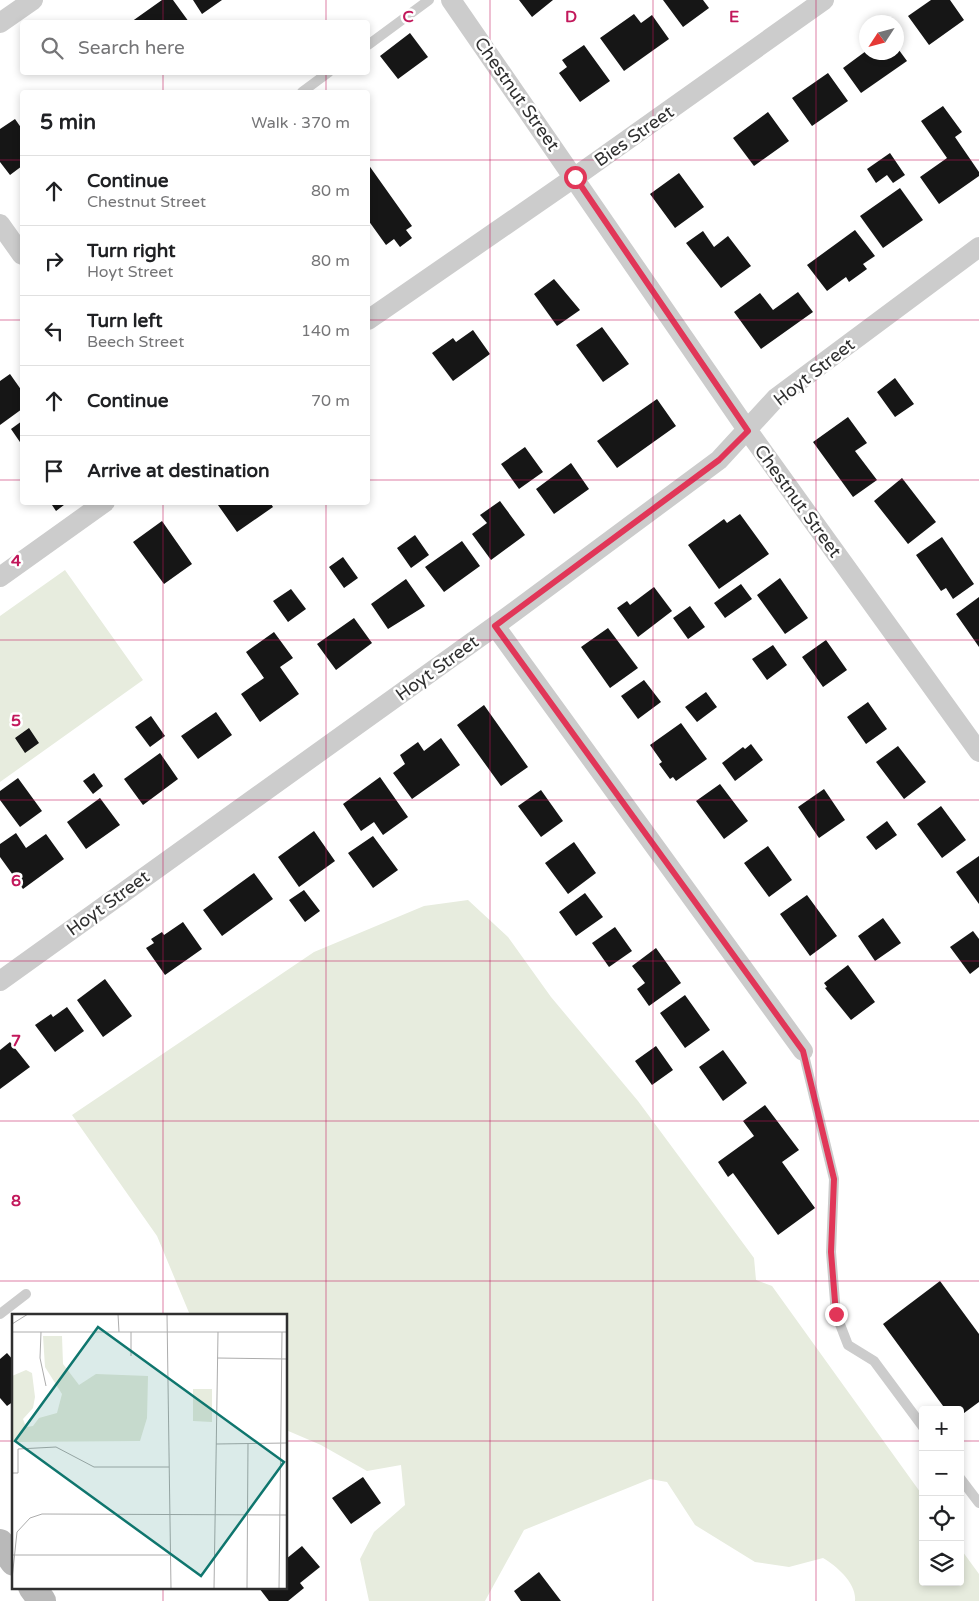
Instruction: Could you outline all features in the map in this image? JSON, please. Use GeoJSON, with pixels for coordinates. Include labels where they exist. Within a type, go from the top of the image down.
{"type":"FeatureCollection","features":[{"type":"Feature","properties":{"kind":"street"},"geometry":{"type":"LineString","coordinates":[[0,23],[33,0]]}},
{"type":"Feature","properties":{"kind":"street","name":"Chestnut Street"},"geometry":{"type":"LineString","coordinates":[[451,0],[575,177],[748,431],[979,752]]}},
{"type":"Feature","properties":{"kind":"street","name":"Bies Street"},"geometry":{"type":"LineString","coordinates":[[370,319],[575,177],[824,0]]}},
{"type":"Feature","properties":{"kind":"street"},"geometry":{"type":"LineString","coordinates":[[0,224],[20,252]]}},
{"type":"Feature","properties":{"kind":"street","name":"Hoyt Street"},"geometry":{"type":"LineString","coordinates":[[0,980],[495,626],[719,460],[748,431],[776,398],[979,247]]}},
{"type":"Feature","properties":{"kind":"street"},"geometry":{"type":"LineString","coordinates":[[0,577],[101,505]]}},
{"type":"Feature","properties":{"kind":"street"},"geometry":{"type":"LineString","coordinates":[[495,626],[803,1051]]}},
{"type":"Feature","properties":{"kind":"street"},"geometry":{"type":"LineString","coordinates":[[0,1543],[12,1559]]}},
{"type":"Feature","properties":{"kind":"street"},"geometry":{"type":"LineString","coordinates":[[33,1588],[42,1601]]}},
{"type":"Feature","properties":{"kind":"lane"},"geometry":{"type":"LineString","coordinates":[[370,44],[430,0]]}},
{"type":"Feature","properties":{"kind":"lane"},"geometry":{"type":"LineString","coordinates":[[305,90],[325,75]]}},
{"type":"Feature","properties":{"kind":"lane"},"geometry":{"type":"LineString","coordinates":[[803,1051],[834,1179],[831,1252],[836,1314],[848,1345],[874,1361],[919,1422]]}},
{"type":"Feature","properties":{"kind":"lane"},"geometry":{"type":"LineString","coordinates":[[0,1314],[26,1294]]}},
{"type":"Feature","properties":{"kind":"lane"},"geometry":{"type":"LineString","coordinates":[[964,1483],[979,1503]]}},
{"type":"Feature","properties":{"kind":"shaded area"},"geometry":{"type":"Polygon","coordinates":[[[65,570],[143,680],[0,782],[0,616],[65,570]]]}},
{"type":"Feature","properties":{"kind":"shaded area"},"geometry":{"type":"Polygon","coordinates":[[[468,900],[508,937],[551,997],[638,1101],[754,1258],[756,1280],[772,1286],[919,1490],[919,1586],[964,1586],[964,1553],[979,1574],[979,1601],[855,1601],[853,1588],[845,1576],[823,1558],[789,1567],[755,1562],[695,1525],[667,1482],[650,1479],[524,1530],[485,1601],[369,1601],[360,1559],[374,1532],[405,1505],[401,1465],[367,1471],[321,1445],[288,1431],[288,1314],[190,1314],[157,1236],[72,1115],[314,952],[424,906],[468,900]]]}},
{"type":"Feature","properties":{"kind":"building"},"geometry":{"type":"Polygon","coordinates":[[[162,0],[173,0],[188,20],[134,20],[162,0]]]}},
{"type":"Feature","properties":{"kind":"building"},"geometry":{"type":"Polygon","coordinates":[[[193,0],[222,0],[202,14],[193,0]]]}},
{"type":"Feature","properties":{"kind":"building"},"geometry":{"type":"Polygon","coordinates":[[[519,0],[553,0],[532,17],[519,0]]]}},
{"type":"Feature","properties":{"kind":"building"},"geometry":{"type":"Polygon","coordinates":[[[663,0],[703,0],[709,8],[683,27],[663,0]]]}},
{"type":"Feature","properties":{"kind":"building"},"geometry":{"type":"Polygon","coordinates":[[[931,0],[950,0],[964,20],[929,45],[908,16],[931,0]]]}},
{"type":"Feature","properties":{"kind":"building"},"geometry":{"type":"Polygon","coordinates":[[[634,14],[641,23],[652,15],[669,39],[624,71],[600,38],[634,14]]]}},
{"type":"Feature","properties":{"kind":"building"},"geometry":{"type":"Polygon","coordinates":[[[410,33],[428,57],[398,79],[380,56],[410,33]]]}},
{"type":"Feature","properties":{"kind":"building"},"geometry":{"type":"Polygon","coordinates":[[[584,45],[610,81],[580,102],[559,73],[567,67],[562,60],[584,45]]]}},
{"type":"Feature","properties":{"kind":"building"},"geometry":{"type":"Polygon","coordinates":[[[859,56],[859,60],[904,60],[904,57],[907,61],[861,93],[843,68],[859,56]]]}},
{"type":"Feature","properties":{"kind":"building"},"geometry":{"type":"Polygon","coordinates":[[[828,73],[848,101],[812,126],[792,98],[828,73]]]}},
{"type":"Feature","properties":{"kind":"building"},"geometry":{"type":"Polygon","coordinates":[[[943,106],[962,132],[955,137],[979,172],[979,176],[939,204],[920,177],[947,158],[921,121],[943,106]]]}},
{"type":"Feature","properties":{"kind":"building"},"geometry":{"type":"Polygon","coordinates":[[[768,112],[789,141],[754,166],[733,138],[768,112]]]}},
{"type":"Feature","properties":{"kind":"building"},"geometry":{"type":"Polygon","coordinates":[[[15,119],[20,126],[20,168],[10,175],[0,162],[0,129],[15,119]]]}},
{"type":"Feature","properties":{"kind":"building"},"geometry":{"type":"Polygon","coordinates":[[[890,153],[905,175],[893,183],[887,175],[876,183],[867,169],[890,153]]]}},
{"type":"Feature","properties":{"kind":"building"},"geometry":{"type":"Polygon","coordinates":[[[370,167],[412,226],[406,230],[412,238],[400,247],[394,239],[386,245],[370,223],[370,167]]]}},
{"type":"Feature","properties":{"kind":"building"},"geometry":{"type":"Polygon","coordinates":[[[679,173],[704,207],[675,228],[650,194],[679,173]]]}},
{"type":"Feature","properties":{"kind":"building"},"geometry":{"type":"Polygon","coordinates":[[[900,188],[923,220],[883,248],[860,216],[900,188]]]}},
{"type":"Feature","properties":{"kind":"building"},"geometry":{"type":"Polygon","coordinates":[[[855,230],[875,256],[863,264],[867,269],[849,282],[846,277],[827,291],[807,265],[855,230]]]}},
{"type":"Feature","properties":{"kind":"building"},"geometry":{"type":"Polygon","coordinates":[[[703,231],[714,247],[728,236],[751,266],[721,288],[686,243],[703,231]]]}},
{"type":"Feature","properties":{"kind":"building"},"geometry":{"type":"Polygon","coordinates":[[[554,279],[580,310],[557,326],[534,294],[554,279]]]}},
{"type":"Feature","properties":{"kind":"building"},"geometry":{"type":"Polygon","coordinates":[[[798,292],[813,312],[761,349],[734,312],[760,293],[773,310],[798,292]]]}},
{"type":"Feature","properties":{"kind":"building"},"geometry":{"type":"Polygon","coordinates":[[[602,327],[629,364],[603,382],[576,345],[602,327]]]}},
{"type":"Feature","properties":{"kind":"building"},"geometry":{"type":"Polygon","coordinates":[[[473,330],[490,354],[453,381],[432,353],[453,338],[456,342],[473,330]]]}},
{"type":"Feature","properties":{"kind":"building"},"geometry":{"type":"Polygon","coordinates":[[[10,374],[20,388],[20,410],[0,425],[0,381],[10,374]]]}},
{"type":"Feature","properties":{"kind":"building"},"geometry":{"type":"Polygon","coordinates":[[[895,378],[914,404],[895,417],[877,392],[895,378]]]}},
{"type":"Feature","properties":{"kind":"building"},"geometry":{"type":"Polygon","coordinates":[[[657,399],[676,426],[617,468],[597,441],[657,399]]]}},
{"type":"Feature","properties":{"kind":"building"},"geometry":{"type":"Polygon","coordinates":[[[848,417],[867,443],[855,451],[877,480],[853,497],[813,442],[848,417]]]}},
{"type":"Feature","properties":{"kind":"building"},"geometry":{"type":"Polygon","coordinates":[[[20,422],[20,442],[11,429],[20,422]]]}},
{"type":"Feature","properties":{"kind":"building"},"geometry":{"type":"Polygon","coordinates":[[[525,447],[543,472],[519,489],[501,464],[525,447]]]}},
{"type":"Feature","properties":{"kind":"building"},"geometry":{"type":"Polygon","coordinates":[[[571,463],[589,489],[554,514],[536,489],[571,463]]]}},
{"type":"Feature","properties":{"kind":"building"},"geometry":{"type":"Polygon","coordinates":[[[902,478],[936,522],[908,544],[874,501],[902,478]]]}},
{"type":"Feature","properties":{"kind":"building"},"geometry":{"type":"Polygon","coordinates":[[[500,501],[525,535],[491,560],[472,534],[487,523],[480,515],[500,501]]]}},
{"type":"Feature","properties":{"kind":"building"},"geometry":{"type":"Polygon","coordinates":[[[52,505],[64,505],[56,511],[52,505]]]}},
{"type":"Feature","properties":{"kind":"building"},"geometry":{"type":"Polygon","coordinates":[[[218,505],[272,505],[273,507],[237,532],[218,505]]]}},
{"type":"Feature","properties":{"kind":"building"},"geometry":{"type":"Polygon","coordinates":[[[740,514],[769,554],[719,589],[688,545],[724,519],[727,523],[740,514]]]}},
{"type":"Feature","properties":{"kind":"building"},"geometry":{"type":"Polygon","coordinates":[[[162,521],[192,564],[164,584],[133,542],[162,521]]]}},
{"type":"Feature","properties":{"kind":"building"},"geometry":{"type":"Polygon","coordinates":[[[415,535],[429,555],[411,568],[397,548],[415,535]]]}},
{"type":"Feature","properties":{"kind":"building"},"geometry":{"type":"Polygon","coordinates":[[[942,537],[974,584],[953,599],[946,588],[941,591],[916,555],[942,537]]]}},
{"type":"Feature","properties":{"kind":"building"},"geometry":{"type":"Polygon","coordinates":[[[462,541],[480,566],[444,592],[425,567],[462,541]]]}},
{"type":"Feature","properties":{"kind":"building"},"geometry":{"type":"Polygon","coordinates":[[[343,557],[358,578],[344,588],[329,567],[343,557]]]}},
{"type":"Feature","properties":{"kind":"building"},"geometry":{"type":"Polygon","coordinates":[[[780,578],[808,618],[785,634],[757,595],[780,578]]]}},
{"type":"Feature","properties":{"kind":"building"},"geometry":{"type":"Polygon","coordinates":[[[406,579],[425,606],[388,629],[371,604],[406,579]]]}},
{"type":"Feature","properties":{"kind":"building"},"geometry":{"type":"Polygon","coordinates":[[[741,584],[752,599],[725,618],[714,603],[741,584]]]}},
{"type":"Feature","properties":{"kind":"building"},"geometry":{"type":"Polygon","coordinates":[[[654,587],[672,611],[638,637],[617,608],[627,601],[630,605],[654,587]]]}},
{"type":"Feature","properties":{"kind":"building"},"geometry":{"type":"Polygon","coordinates":[[[291,589],[306,609],[288,622],[273,601],[291,589]]]}},
{"type":"Feature","properties":{"kind":"building"},"geometry":{"type":"Polygon","coordinates":[[[979,597],[979,647],[956,614],[979,597]]]}},
{"type":"Feature","properties":{"kind":"building"},"geometry":{"type":"Polygon","coordinates":[[[690,606],[705,627],[688,639],[673,618],[690,606]]]}},
{"type":"Feature","properties":{"kind":"building"},"geometry":{"type":"Polygon","coordinates":[[[354,618],[372,643],[336,670],[317,644],[354,618]]]}},
{"type":"Feature","properties":{"kind":"building"},"geometry":{"type":"Polygon","coordinates":[[[608,628],[638,668],[610,688],[581,647],[608,628]]]}},
{"type":"Feature","properties":{"kind":"building"},"geometry":{"type":"Polygon","coordinates":[[[274,632],[293,658],[280,667],[299,694],[260,722],[241,694],[264,678],[246,652],[274,632]]]}},
{"type":"Feature","properties":{"kind":"building"},"geometry":{"type":"Polygon","coordinates":[[[826,640],[847,670],[823,687],[802,657],[826,640]]]}},
{"type":"Feature","properties":{"kind":"building"},"geometry":{"type":"Polygon","coordinates":[[[773,645],[787,665],[767,680],[752,659],[773,645]]]}},
{"type":"Feature","properties":{"kind":"building"},"geometry":{"type":"Polygon","coordinates":[[[644,680],[661,702],[638,719],[621,696],[644,680]]]}},
{"type":"Feature","properties":{"kind":"building"},"geometry":{"type":"Polygon","coordinates":[[[706,692],[717,707],[697,722],[685,707],[706,692]]]}},
{"type":"Feature","properties":{"kind":"building"},"geometry":{"type":"Polygon","coordinates":[[[868,702],[887,729],[866,744],[847,717],[868,702]]]}},
{"type":"Feature","properties":{"kind":"building"},"geometry":{"type":"Polygon","coordinates":[[[484,705],[528,767],[501,786],[457,725],[484,705]]]}},
{"type":"Feature","properties":{"kind":"building"},"geometry":{"type":"Polygon","coordinates":[[[216,712],[232,735],[198,759],[181,736],[216,712]]]}},
{"type":"Feature","properties":{"kind":"building"},"geometry":{"type":"Polygon","coordinates":[[[151,716],[165,736],[150,747],[135,727],[151,716]]]}},
{"type":"Feature","properties":{"kind":"building"},"geometry":{"type":"Polygon","coordinates":[[[681,723],[707,759],[676,781],[673,777],[670,779],[659,764],[662,762],[650,745],[681,723]]]}},
{"type":"Feature","properties":{"kind":"building"},"geometry":{"type":"Polygon","coordinates":[[[29,728],[39,743],[25,753],[15,738],[29,728]]]}},
{"type":"Feature","properties":{"kind":"building"},"geometry":{"type":"Polygon","coordinates":[[[441,738],[460,765],[412,799],[393,773],[405,764],[400,755],[418,742],[424,751],[441,738]]]}},
{"type":"Feature","properties":{"kind":"building"},"geometry":{"type":"Polygon","coordinates":[[[751,744],[763,760],[735,781],[722,763],[743,747],[745,749],[751,744]]]}},
{"type":"Feature","properties":{"kind":"building"},"geometry":{"type":"Polygon","coordinates":[[[898,746],[926,782],[904,799],[876,762],[898,746]]]}},
{"type":"Feature","properties":{"kind":"building"},"geometry":{"type":"Polygon","coordinates":[[[160,753],[178,779],[143,805],[124,779],[160,753]]]}},
{"type":"Feature","properties":{"kind":"building"},"geometry":{"type":"Polygon","coordinates":[[[94,773],[103,786],[93,794],[83,781],[94,773]]]}},
{"type":"Feature","properties":{"kind":"building"},"geometry":{"type":"Polygon","coordinates":[[[380,777],[408,817],[383,835],[374,822],[361,831],[343,804],[380,777]]]}},
{"type":"Feature","properties":{"kind":"building"},"geometry":{"type":"Polygon","coordinates":[[[18,778],[42,811],[20,827],[0,800],[0,791],[18,778]]]}},
{"type":"Feature","properties":{"kind":"building"},"geometry":{"type":"Polygon","coordinates":[[[720,784],[748,821],[724,839],[696,801],[720,784]]]}},
{"type":"Feature","properties":{"kind":"building"},"geometry":{"type":"Polygon","coordinates":[[[824,789],[845,820],[819,838],[798,807],[824,789]]]}},
{"type":"Feature","properties":{"kind":"building"},"geometry":{"type":"Polygon","coordinates":[[[541,790],[563,821],[541,837],[518,806],[541,790]]]}},
{"type":"Feature","properties":{"kind":"building"},"geometry":{"type":"Polygon","coordinates":[[[100,798],[120,825],[86,849],[67,822],[100,798]]]}},
{"type":"Feature","properties":{"kind":"building"},"geometry":{"type":"Polygon","coordinates":[[[941,806],[966,840],[942,858],[917,824],[941,806]]]}},
{"type":"Feature","properties":{"kind":"building"},"geometry":{"type":"Polygon","coordinates":[[[887,821],[897,835],[876,850],[866,837],[887,821]]]}},
{"type":"Feature","properties":{"kind":"building"},"geometry":{"type":"Polygon","coordinates":[[[314,831],[335,861],[299,887],[278,857],[314,831]]]}},
{"type":"Feature","properties":{"kind":"building"},"geometry":{"type":"Polygon","coordinates":[[[16,833],[26,848],[46,834],[64,859],[23,889],[0,857],[0,844],[16,833]]]}},
{"type":"Feature","properties":{"kind":"building"},"geometry":{"type":"Polygon","coordinates":[[[373,836],[398,870],[373,888],[348,853],[373,836]]]}},
{"type":"Feature","properties":{"kind":"building"},"geometry":{"type":"Polygon","coordinates":[[[574,842],[596,873],[568,894],[545,863],[574,842]]]}},
{"type":"Feature","properties":{"kind":"building"},"geometry":{"type":"Polygon","coordinates":[[[768,846],[792,880],[769,897],[744,863],[768,846]]]}},
{"type":"Feature","properties":{"kind":"building"},"geometry":{"type":"Polygon","coordinates":[[[979,856],[979,904],[956,872],[979,856]]]}},
{"type":"Feature","properties":{"kind":"building"},"geometry":{"type":"Polygon","coordinates":[[[254,873],[273,899],[222,936],[203,910],[254,873]]]}},
{"type":"Feature","properties":{"kind":"building"},"geometry":{"type":"Polygon","coordinates":[[[304,890],[320,911],[305,922],[289,900],[304,890]]]}},
{"type":"Feature","properties":{"kind":"building"},"geometry":{"type":"Polygon","coordinates":[[[585,893],[603,917],[576,936],[559,912],[585,893]]]}},
{"type":"Feature","properties":{"kind":"building"},"geometry":{"type":"Polygon","coordinates":[[[807,895],[837,936],[810,956],[780,914],[807,895]]]}},
{"type":"Feature","properties":{"kind":"building"},"geometry":{"type":"Polygon","coordinates":[[[883,918],[901,943],[875,961],[858,936],[883,918]]]}},
{"type":"Feature","properties":{"kind":"building"},"geometry":{"type":"Polygon","coordinates":[[[183,922],[202,949],[165,975],[146,948],[154,943],[151,939],[162,932],[164,935],[183,922]]]}},
{"type":"Feature","properties":{"kind":"building"},"geometry":{"type":"Polygon","coordinates":[[[615,927],[632,951],[609,967],[592,943],[615,927]]]}},
{"type":"Feature","properties":{"kind":"building"},"geometry":{"type":"Polygon","coordinates":[[[973,931],[979,939],[979,967],[970,974],[950,947],[973,931]]]}},
{"type":"Feature","properties":{"kind":"building"},"geometry":{"type":"Polygon","coordinates":[[[656,948],[681,983],[649,1006],[637,989],[645,983],[632,966],[656,948]]]}},
{"type":"Feature","properties":{"kind":"building"},"geometry":{"type":"Polygon","coordinates":[[[848,965],[875,1002],[851,1020],[825,988],[827,987],[824,983],[848,965]]]}},
{"type":"Feature","properties":{"kind":"building"},"geometry":{"type":"Polygon","coordinates":[[[105,979],[132,1016],[103,1037],[77,1000],[105,979]]]}},
{"type":"Feature","properties":{"kind":"building"},"geometry":{"type":"Polygon","coordinates":[[[685,995],[710,1030],[685,1048],[660,1013],[685,995]]]}},
{"type":"Feature","properties":{"kind":"building"},"geometry":{"type":"Polygon","coordinates":[[[67,1007],[84,1031],[55,1052],[35,1025],[51,1014],[53,1017],[67,1007]]]}},
{"type":"Feature","properties":{"kind":"building"},"geometry":{"type":"Polygon","coordinates":[[[10,1042],[30,1067],[0,1089],[0,1050],[10,1042]]]}},
{"type":"Feature","properties":{"kind":"building"},"geometry":{"type":"Polygon","coordinates":[[[656,1046],[673,1070],[652,1085],[635,1061],[656,1046]]]}},
{"type":"Feature","properties":{"kind":"building"},"geometry":{"type":"Polygon","coordinates":[[[723,1050],[747,1083],[723,1101],[699,1067],[723,1050]]]}},
{"type":"Feature","properties":{"kind":"building"},"geometry":{"type":"Polygon","coordinates":[[[765,1105],[799,1150],[782,1162],[815,1208],[778,1235],[733,1173],[728,1177],[718,1162],[754,1136],[743,1121],[765,1105]]]}},
{"type":"Feature","properties":{"kind":"building"},"geometry":{"type":"Polygon","coordinates":[[[940,1281],[979,1334],[979,1402],[964,1413],[964,1406],[943,1406],[883,1324],[940,1281]]]}},
{"type":"Feature","properties":{"kind":"building"},"geometry":{"type":"Polygon","coordinates":[[[7,1353],[12,1359],[12,1402],[7,1406],[0,1398],[0,1359],[7,1353]]]}},
{"type":"Feature","properties":{"kind":"building"},"geometry":{"type":"Polygon","coordinates":[[[363,1477],[381,1503],[351,1524],[332,1498],[363,1477]]]}},
{"type":"Feature","properties":{"kind":"building"},"geometry":{"type":"Polygon","coordinates":[[[302,1546],[320,1567],[300,1583],[304,1588],[288,1601],[269,1601],[259,1588],[288,1588],[288,1557],[302,1546]]]}},
{"type":"Feature","properties":{"kind":"building"},"geometry":{"type":"Polygon","coordinates":[[[539,1572],[561,1601],[521,1601],[514,1591],[539,1572]]]}},
{"type":"Feature","properties":{"kind":"route"},"geometry":{"type":"LineString","coordinates":[[575,177],[748,431],[719,460],[495,626],[803,1051],[814,1090],[834,1179],[831,1252],[836,1314]]}}]}
